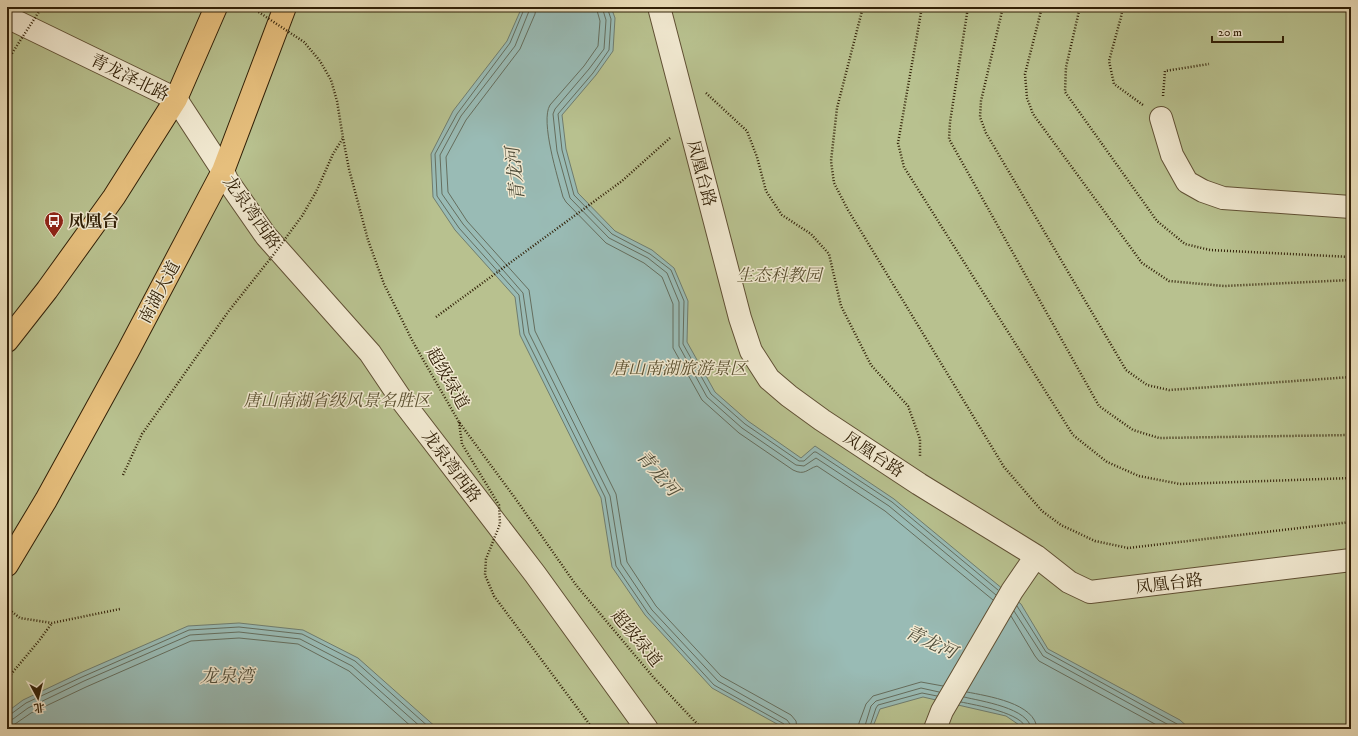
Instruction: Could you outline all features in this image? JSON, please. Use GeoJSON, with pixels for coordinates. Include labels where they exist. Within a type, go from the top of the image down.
{"type":"FeatureCollection","features":[{"type":"Feature","properties":{"kind":"highway"},"geometry":{"type":"LineString","coordinates":[[7,342],[47,290],[114,197],[176,99],[216,7]]}},
{"type":"Feature","properties":{"kind":"highway","name":"南湖大道"},"geometry":{"type":"LineString","coordinates":[[7,565],[46,500],[128,351],[223,171],[285,7]]}},
{"type":"Feature","properties":{"kind":"street","name":"凤凰台路"},"geometry":{"type":"LineString","coordinates":[[659,7],[740,318],[750,351],[769,379],[789,396],[822,420],[919,484],[1036,556],[1069,582],[1090,592],[1351,560]]}},
{"type":"Feature","properties":{"kind":"street","name":"青龙泽北路"},"geometry":{"type":"LineString","coordinates":[[7,17],[176,99],[223,171]]}},
{"type":"Feature","properties":{"kind":"street"},"geometry":{"type":"LineString","coordinates":[[1161,118],[1172,155],[1187,182],[1203,192],[1223,198],[1351,207]]}},
{"type":"Feature","properties":{"kind":"street","name":"龙泉湾西路"},"geometry":{"type":"LineString","coordinates":[[223,171],[227,180],[266,236],[370,353],[403,402],[534,574],[648,729]]}},
{"type":"Feature","properties":{"kind":"street"},"geometry":{"type":"LineString","coordinates":[[938,720],[1012,591],[1036,556]]}},
{"type":"Feature","properties":{"kind":"path"},"geometry":{"type":"LineString","coordinates":[[7,61],[42,7]]}},
{"type":"Feature","properties":{"kind":"path","name":"超级绿道"},"geometry":{"type":"LineString","coordinates":[[251,7],[304,42],[320,60],[331,80],[337,101],[349,169],[368,240],[384,284],[413,342],[459,422],[576,585],[654,678],[702,729]]}},
{"type":"Feature","properties":{"kind":"path"},"geometry":{"type":"LineString","coordinates":[[863,7],[837,108],[831,161],[834,184],[848,210],[1004,467],[1042,510],[1061,525],[1095,541],[1128,548],[1351,522]]}},
{"type":"Feature","properties":{"kind":"path"},"geometry":{"type":"LineString","coordinates":[[922,7],[898,143],[904,167],[1073,435],[1107,462],[1140,476],[1180,484],[1351,478]]}},
{"type":"Feature","properties":{"kind":"path"},"geometry":{"type":"LineString","coordinates":[[968,7],[950,122],[949,139],[1099,406],[1133,430],[1159,438],[1351,435]]}},
{"type":"Feature","properties":{"kind":"path"},"geometry":{"type":"LineString","coordinates":[[1003,7],[981,101],[980,117],[986,133],[1126,370],[1147,385],[1169,390],[1351,377]]}},
{"type":"Feature","properties":{"kind":"path"},"geometry":{"type":"LineString","coordinates":[[1042,7],[1025,74],[1027,98],[1033,114],[1142,263],[1169,281],[1224,286],[1351,280]]}},
{"type":"Feature","properties":{"kind":"path"},"geometry":{"type":"LineString","coordinates":[[1123,7],[1109,61],[1114,84],[1161,118]]}},
{"type":"Feature","properties":{"kind":"path"},"geometry":{"type":"LineString","coordinates":[[1161,118],[1165,71],[1208,64]]}},
{"type":"Feature","properties":{"kind":"path"},"geometry":{"type":"LineString","coordinates":[[701,89],[747,131],[757,157],[766,190],[782,215],[811,234],[829,254],[841,306],[871,365],[908,406],[920,439],[919,484]]}},
{"type":"Feature","properties":{"kind":"path"},"geometry":{"type":"LineString","coordinates":[[436,317],[622,181],[688,121]]}},
{"type":"Feature","properties":{"kind":"path"},"geometry":{"type":"LineString","coordinates":[[123,475],[142,434],[228,312],[302,216],[316,192],[343,138]]}},
{"type":"Feature","properties":{"kind":"path"},"geometry":{"type":"LineString","coordinates":[[459,422],[462,444],[499,505],[500,524],[486,559],[485,575],[494,596],[593,729]]}},
{"type":"Feature","properties":{"kind":"path"},"geometry":{"type":"LineString","coordinates":[[7,608],[20,618],[52,623],[120,609]]}},
{"type":"Feature","properties":{"kind":"path"},"geometry":{"type":"LineString","coordinates":[[7,679],[52,623]]}},
{"type":"Feature","properties":{"kind":"green space","name":"唐山南湖旅游景区"},"geometry":{"type":"Polygon","coordinates":[[[7,7],[1351,7],[1351,729],[7,729],[7,7]]]}},
{"type":"Feature","properties":{"kind":"water","name":"青龙河"},"geometry":{"type":"Polygon","coordinates":[[[522,7],[611,7],[615,18],[613,51],[596,75],[562,115],[566,149],[578,193],[615,231],[652,250],[674,268],[688,301],[687,342],[715,392],[748,421],[801,458],[815,446],[894,499],[1021,604],[1048,649],[1180,720],[1190,729],[1025,729],[1006,716],[923,697],[880,709],[872,729],[786,729],[712,688],[645,615],[612,567],[601,498],[520,335],[515,297],[455,230],[433,197],[431,154],[453,111],[507,41],[522,7]]]}},
{"type":"Feature","properties":{"kind":"water","name":"龙泉湾"},"geometry":{"type":"Polygon","coordinates":[[[239,623],[303,630],[358,658],[438,729],[7,729],[7,712],[23,700],[80,673],[188,626],[239,623]]]}},
{"type":"Feature","properties":{"kind":"place","name":"凤凰台"},"geometry":{"type":"Point","coordinates":[54,238]}},
{"type":"Feature","properties":{"kind":"park label","name":"生态科教园"},"geometry":{"type":"Point","coordinates":[779,275]}},
{"type":"Feature","properties":{"kind":"park label","name":"唐山南湖省级风景名胜区"},"geometry":{"type":"Point","coordinates":[337,400]}}]}
